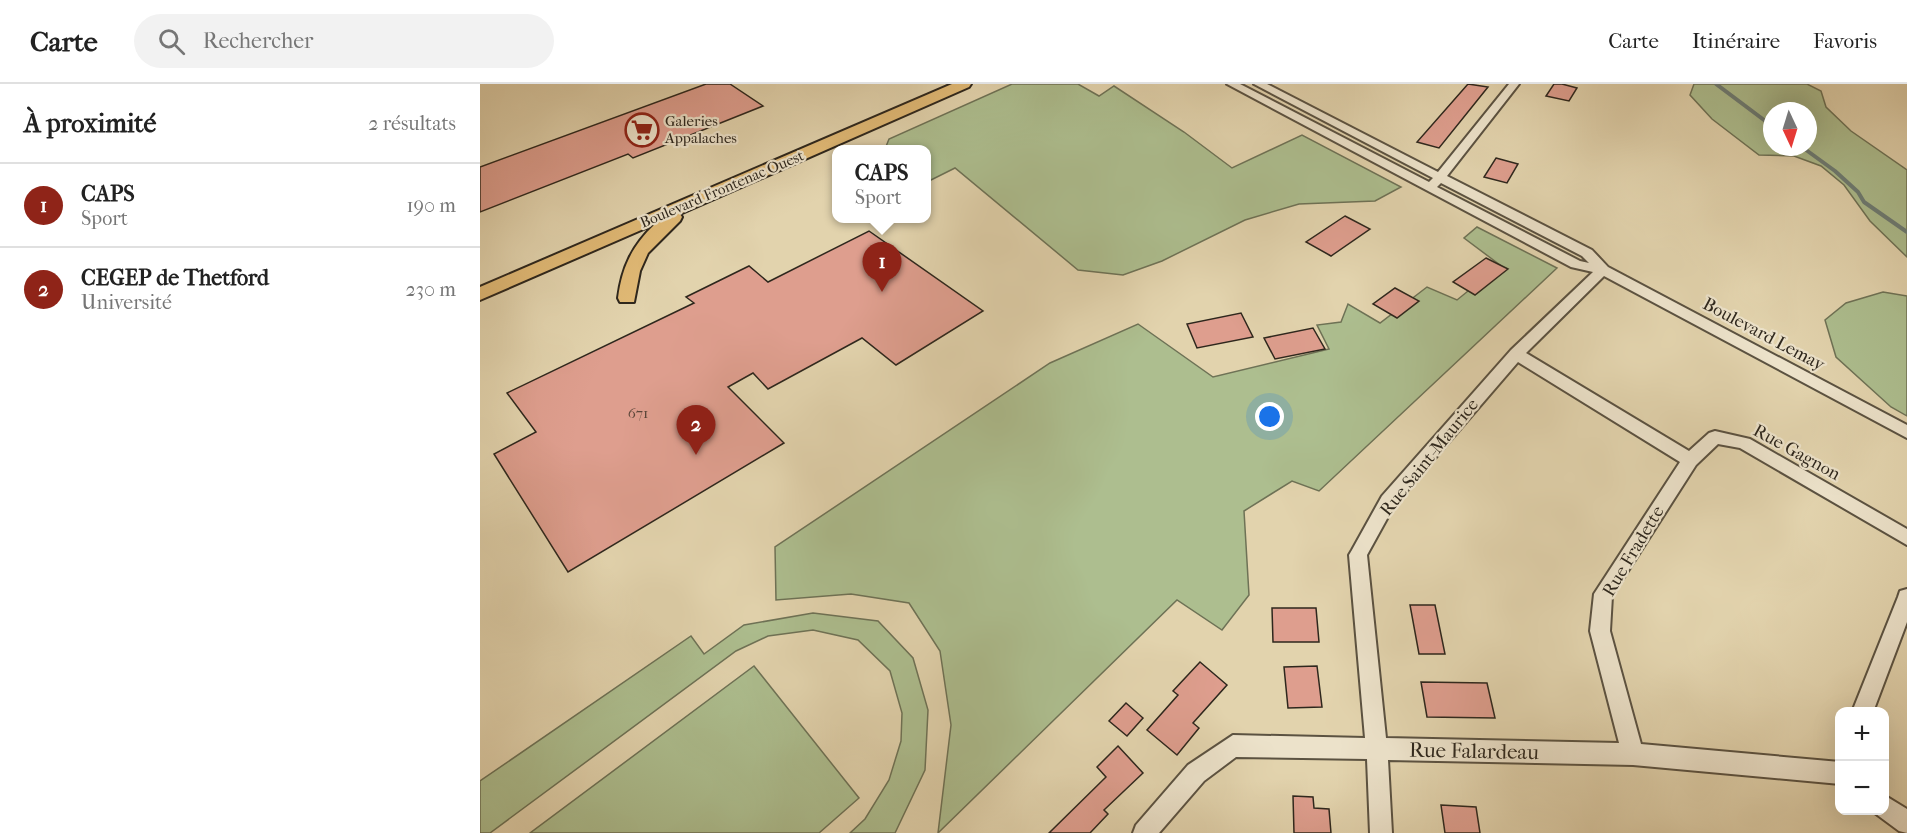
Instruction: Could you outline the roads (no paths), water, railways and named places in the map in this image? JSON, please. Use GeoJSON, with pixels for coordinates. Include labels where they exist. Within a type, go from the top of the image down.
{"type":"FeatureCollection","features":[{"type":"Feature","properties":{"kind":"main road","name":"Boulevard Frontenac Ouest"},"geometry":{"type":"LineString","coordinates":[[480,294],[964,84]]}},
{"type":"Feature","properties":{"kind":"main road"},"geometry":{"type":"LineString","coordinates":[[627,298],[629,272],[636,255],[658,231],[691,203]]}},
{"type":"Feature","properties":{"kind":"street","name":"Boulevard Lemay"},"geometry":{"type":"LineString","coordinates":[[1232,84],[1576,264],[1603,270],[1907,432]]}},
{"type":"Feature","properties":{"kind":"street","name":"Boulevard Lemay"},"geometry":{"type":"LineString","coordinates":[[1259,84],[1587,253],[1603,270]]}},
{"type":"Feature","properties":{"kind":"street"},"geometry":{"type":"LineString","coordinates":[[1430,188],[1514,84]]}},
{"type":"Feature","properties":{"kind":"street"},"geometry":{"type":"LineString","coordinates":[[1299,119],[1312,111]]}},
{"type":"Feature","properties":{"kind":"street","name":"Rue Saint-Maurice"},"geometry":{"type":"LineString","coordinates":[[1381,833],[1377,750],[1358,555],[1388,501],[1515,354],[1603,270]]}},
{"type":"Feature","properties":{"kind":"street"},"geometry":{"type":"LineString","coordinates":[[1515,354],[1690,460]]}},
{"type":"Feature","properties":{"kind":"street","name":"Rue Gagnon"},"geometry":{"type":"LineString","coordinates":[[1690,460],[1715,437],[1744,443],[1907,538]]}},
{"type":"Feature","properties":{"kind":"street","name":"Rue Fradette"},"geometry":{"type":"LineString","coordinates":[[1633,754],[1600,631],[1603,594],[1690,460]]}},
{"type":"Feature","properties":{"kind":"street"},"geometry":{"type":"LineString","coordinates":[[1864,707],[1907,597]]}},
{"type":"Feature","properties":{"kind":"street","name":"Rue Falardeau"},"geometry":{"type":"LineString","coordinates":[[1144,833],[1196,773],[1233,746],[1633,754],[1835,771]]}},
{"type":"Feature","properties":{"kind":"street"},"geometry":{"type":"LineString","coordinates":[[1889,810],[1907,823]]}},
{"type":"Feature","properties":{"kind":"waterway"},"geometry":{"type":"LineString","coordinates":[[1716,84],[1763,119]]}},
{"type":"Feature","properties":{"kind":"waterway"},"geometry":{"type":"LineString","coordinates":[[1814,156],[1858,192],[1864,202],[1907,232]]}},
{"type":"Feature","properties":{"kind":"place","name":"Galeries Appalaches"},"geometry":{"type":"Point","coordinates":[642,130]}},
{"type":"Feature","properties":{"kind":"place","name":"CAPS"},"geometry":{"type":"Point","coordinates":[882,292]}},
{"type":"Feature","properties":{"kind":"place","name":"CEGEP de Thetford"},"geometry":{"type":"Point","coordinates":[696,455]}}]}
